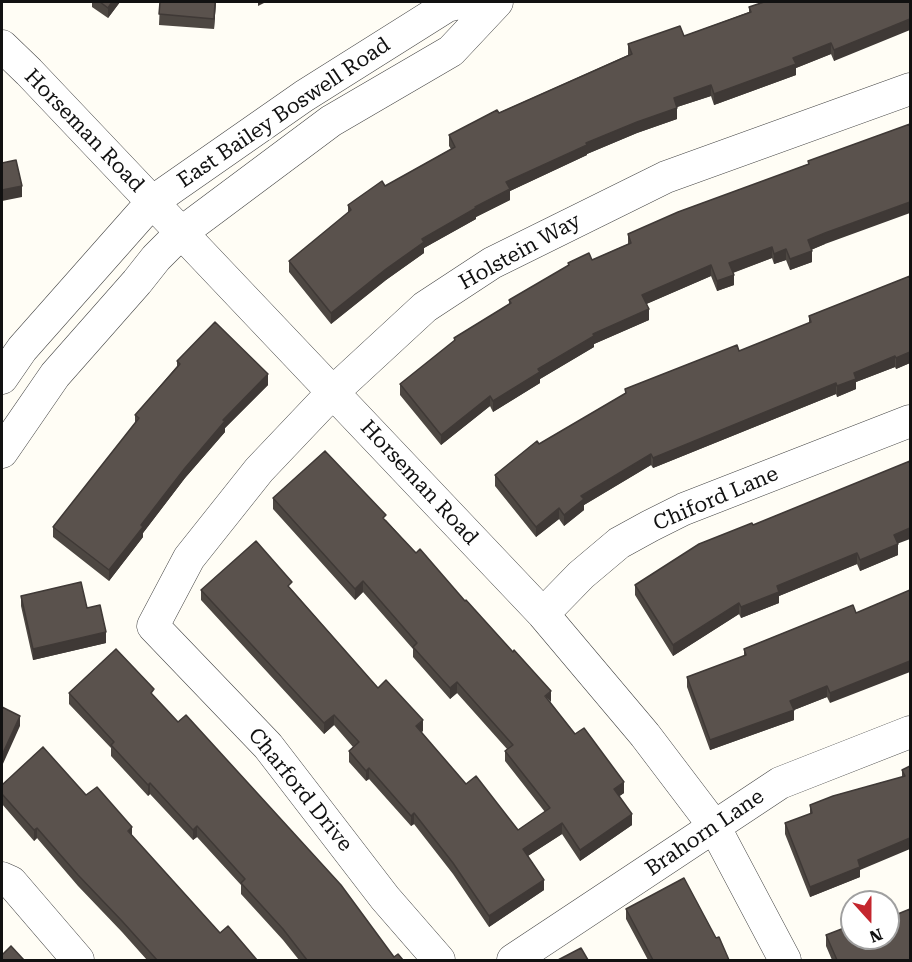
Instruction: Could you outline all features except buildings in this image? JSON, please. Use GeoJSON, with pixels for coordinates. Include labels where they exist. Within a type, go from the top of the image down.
{"type":"FeatureCollection","features":[{"type":"Feature","properties":{"kind":"street","name":"East Bailey Boswell Road"},"geometry":{"type":"LineString","coordinates":[[2,378],[22,349],[152,202],[304,96],[447,6],[463,2]]}},
{"type":"Feature","properties":{"kind":"street","name":"East Bailey Boswell Road"},"geometry":{"type":"LineString","coordinates":[[2,452],[55,375],[156,258],[181,233],[332,121],[451,51],[496,2]]}},
{"type":"Feature","properties":{"kind":"street","name":"Horseman Road"},"geometry":{"type":"LineString","coordinates":[[2,46],[543,614],[645,735],[714,826],[785,960]]}},
{"type":"Feature","properties":{"kind":"street","name":"Holstein Way"},"geometry":{"type":"LineString","coordinates":[[153,626],[189,558],[259,470],[333,392],[425,307],[492,263],[666,177],[910,89]]}},
{"type":"Feature","properties":{"kind":"street","name":"Chiford Lane"},"geometry":{"type":"LineString","coordinates":[[543,614],[581,575],[619,543],[650,526],[684,509],[910,421]]}},
{"type":"Feature","properties":{"kind":"street","name":"Charford Drive"},"geometry":{"type":"LineString","coordinates":[[153,626],[268,746],[385,898],[439,960]]}},
{"type":"Feature","properties":{"kind":"street","name":"Brahorn Lane"},"geometry":{"type":"LineString","coordinates":[[513,960],[780,783],[910,732]]}},
{"type":"Feature","properties":{"kind":"street"},"geometry":{"type":"LineString","coordinates":[[2,878],[11,882],[78,960]]}}]}
